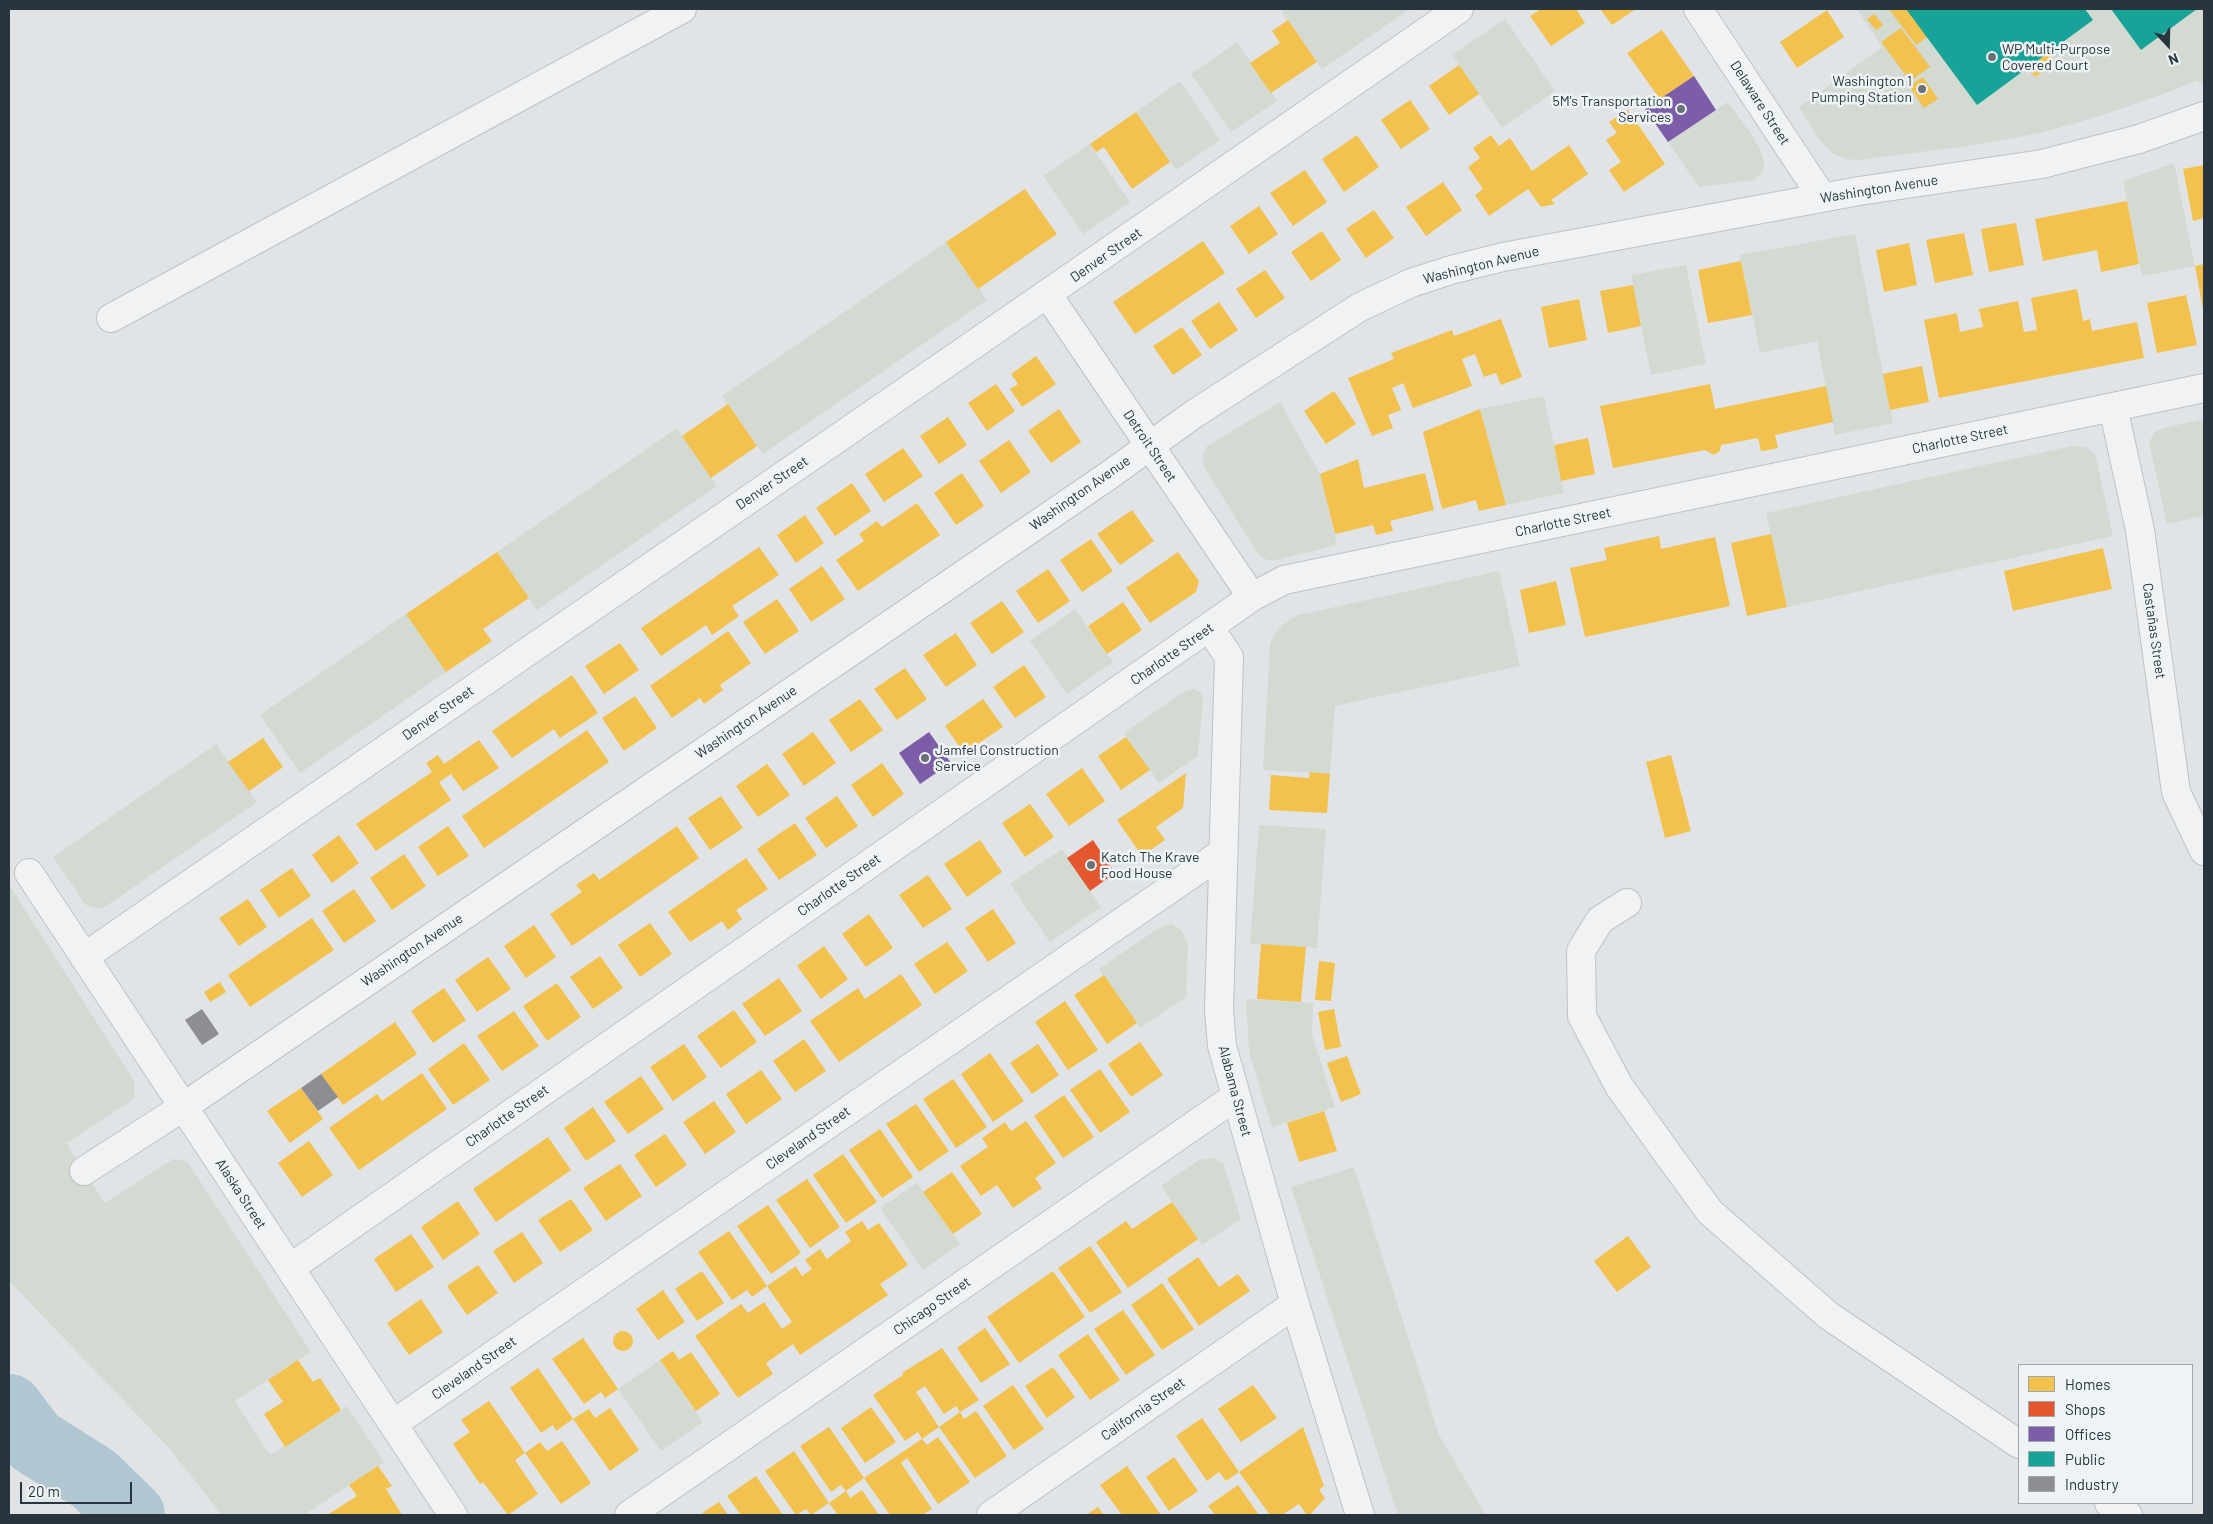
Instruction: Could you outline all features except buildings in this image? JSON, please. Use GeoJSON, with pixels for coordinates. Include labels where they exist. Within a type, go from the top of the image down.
{"type":"FeatureCollection","features":[{"type":"Feature","properties":{"kind":"street"},"geometry":{"type":"LineString","coordinates":[[111,318],[682,9]]}},
{"type":"Feature","properties":{"kind":"street","name":"Denver Street"},"geometry":{"type":"LineString","coordinates":[[84,957],[589,608],[1048,295],[1459,9]]}},
{"type":"Feature","properties":{"kind":"street","name":"Delaware Street"},"geometry":{"type":"LineString","coordinates":[[1698,9],[1822,197]]}},
{"type":"Feature","properties":{"kind":"street","name":"Washington Avenue"},"geometry":{"type":"LineString","coordinates":[[84,1171],[183,1106],[1150,446],[1194,414],[1360,307],[1411,284],[1451,270],[1503,257],[1822,197],[2042,164],[2130,142],[2204,116]]}},
{"type":"Feature","properties":{"kind":"street","name":"Detroit Street"},"geometry":{"type":"LineString","coordinates":[[1048,295],[1252,597]]}},
{"type":"Feature","properties":{"kind":"street","name":"Charlotte Street"},"geometry":{"type":"LineString","coordinates":[[290,1268],[1252,597],[1284,580],[2204,388]]}},
{"type":"Feature","properties":{"kind":"street","name":"Castañas Street"},"geometry":{"type":"LineString","coordinates":[[2114,407],[2140,530],[2176,792],[2204,851]]}},
{"type":"Feature","properties":{"kind":"street","name":"Alabama Street"},"geometry":{"type":"LineString","coordinates":[[1210,627],[1229,657],[1219,1010],[1222,1046],[1295,1304],[1360,1515]]}},
{"type":"Feature","properties":{"kind":"street","name":"Cleveland Street"},"geometry":{"type":"LineString","coordinates":[[393,1424],[1222,853]]}},
{"type":"Feature","properties":{"kind":"street","name":"Alaska Street"},"geometry":{"type":"LineString","coordinates":[[29,873],[454,1515]]}},
{"type":"Feature","properties":{"kind":"street"},"geometry":{"type":"LineString","coordinates":[[1627,903],[1600,920],[1581,950],[1582,1016],[1619,1086],[1662,1146],[1710,1212],[1830,1316],[2018,1443]]}},
{"type":"Feature","properties":{"kind":"street","name":"Chicago Street"},"geometry":{"type":"LineString","coordinates":[[630,1515],[1235,1097]]}},
{"type":"Feature","properties":{"kind":"street","name":"California Street"},"geometry":{"type":"LineString","coordinates":[[991,1515],[1295,1304]]}},
{"type":"Feature","properties":{"kind":"street"},"geometry":{"type":"LineString","coordinates":[[2111,1504],[2128,1515]]}},
{"type":"Feature","properties":{"kind":"shaded area"},"geometry":{"type":"Polygon","coordinates":[[[1286,9],[1410,9],[1322,69],[1282,12],[1286,9]]]}},
{"type":"Feature","properties":{"kind":"shaded area"},"geometry":{"type":"Polygon","coordinates":[[[1857,9],[2204,9],[2204,85],[2197,81],[2119,110],[2039,133],[1994,142],[1859,160],[1847,159],[1829,150],[1822,143],[1799,107],[1882,47],[1857,9]]]}},
{"type":"Feature","properties":{"kind":"shaded area"},"geometry":{"type":"Polygon","coordinates":[[[1505,19],[1555,91],[1502,128],[1452,55],[1505,19]]]}},
{"type":"Feature","properties":{"kind":"shaded area"},"geometry":{"type":"Polygon","coordinates":[[[1237,42],[1277,101],[1231,132],[1191,74],[1237,42]]]}},
{"type":"Feature","properties":{"kind":"shaded area"},"geometry":{"type":"Polygon","coordinates":[[[1180,81],[1220,140],[1176,170],[1136,112],[1180,81]]]}},
{"type":"Feature","properties":{"kind":"shaded area"},"geometry":{"type":"Polygon","coordinates":[[[1728,102],[1760,149],[1763,157],[1763,169],[1754,180],[1699,187],[1668,142],[1728,102]]]}},
{"type":"Feature","properties":{"kind":"shaded area"},"geometry":{"type":"Polygon","coordinates":[[[1090,144],[1130,202],[1083,234],[1043,176],[1090,144]]]}},
{"type":"Feature","properties":{"kind":"shaded area"},"geometry":{"type":"Polygon","coordinates":[[[2174,163],[2195,266],[2142,276],[2123,181],[2174,163]]]}},
{"type":"Feature","properties":{"kind":"shaded area"},"geometry":{"type":"Polygon","coordinates":[[[1855,234],[1893,423],[1835,435],[1817,341],[1760,353],[1740,255],[1855,234]]]}},
{"type":"Feature","properties":{"kind":"shaded area"},"geometry":{"type":"Polygon","coordinates":[[[946,242],[987,300],[763,454],[722,396],[946,242]]]}},
{"type":"Feature","properties":{"kind":"shaded area"},"geometry":{"type":"Polygon","coordinates":[[[1686,265],[1706,364],[1651,375],[1631,275],[1686,265]]]}},
{"type":"Feature","properties":{"kind":"shaded area"},"geometry":{"type":"Polygon","coordinates":[[[1544,396],[1564,493],[1506,505],[1480,409],[1544,396]]]}},
{"type":"Feature","properties":{"kind":"shaded area"},"geometry":{"type":"Polygon","coordinates":[[[1280,402],[1320,474],[1337,545],[1276,560],[1267,560],[1258,554],[1203,465],[1203,455],[1207,446],[1280,402]]]}},
{"type":"Feature","properties":{"kind":"shaded area"},"geometry":{"type":"Polygon","coordinates":[[[2204,419],[2204,516],[2167,524],[2149,442],[2155,432],[2164,428],[2204,419]]]}},
{"type":"Feature","properties":{"kind":"shaded area"},"geometry":{"type":"Polygon","coordinates":[[[677,428],[717,486],[537,610],[497,552],[677,428]]]}},
{"type":"Feature","properties":{"kind":"shaded area"},"geometry":{"type":"Polygon","coordinates":[[[2072,446],[2086,447],[2095,453],[2113,536],[1787,607],[1766,513],[2072,446]]]}},
{"type":"Feature","properties":{"kind":"shaded area"},"geometry":{"type":"Polygon","coordinates":[[[1499,571],[1520,666],[1335,706],[1330,774],[1263,770],[1270,644],[1278,630],[1285,624],[1298,615],[1499,571]]]}},
{"type":"Feature","properties":{"kind":"shaded area"},"geometry":{"type":"Polygon","coordinates":[[[1075,609],[1113,662],[1067,694],[1030,641],[1075,609]]]}},
{"type":"Feature","properties":{"kind":"shaded area"},"geometry":{"type":"Polygon","coordinates":[[[406,614],[446,672],[300,773],[260,715],[406,614]]]}},
{"type":"Feature","properties":{"kind":"shaded area"},"geometry":{"type":"Polygon","coordinates":[[[1193,689],[1200,692],[1203,698],[1198,756],[1159,783],[1124,733],[1185,691],[1193,689]]]}},
{"type":"Feature","properties":{"kind":"shaded area"},"geometry":{"type":"Polygon","coordinates":[[[216,744],[257,802],[102,909],[86,905],[53,857],[216,744]]]}},
{"type":"Feature","properties":{"kind":"shaded area"},"geometry":{"type":"Polygon","coordinates":[[[1259,825],[1326,829],[1317,948],[1250,944],[1259,825]]]}},
{"type":"Feature","properties":{"kind":"shaded area"},"geometry":{"type":"Polygon","coordinates":[[[1062,849],[1101,907],[1050,942],[1010,884],[1062,849]]]}},
{"type":"Feature","properties":{"kind":"shaded area"},"geometry":{"type":"Polygon","coordinates":[[[10,886],[134,1081],[135,1098],[67,1143],[71,1151],[105,1203],[173,1159],[187,1161],[311,1352],[235,1401],[270,1455],[347,1406],[384,1462],[308,1512],[309,1515],[222,1515],[169,1448],[9,1281],[10,886]]]}},
{"type":"Feature","properties":{"kind":"shaded area"},"geometry":{"type":"Polygon","coordinates":[[[1172,924],[1182,931],[1188,946],[1186,997],[1140,1028],[1099,969],[1160,927],[1172,924]]]}},
{"type":"Feature","properties":{"kind":"shaded area"},"geometry":{"type":"Polygon","coordinates":[[[1246,999],[1313,1003],[1312,1035],[1335,1107],[1272,1127],[1249,1052],[1246,999]]]}},
{"type":"Feature","properties":{"kind":"shaded area"},"geometry":{"type":"Polygon","coordinates":[[[1213,1158],[1223,1163],[1241,1219],[1202,1245],[1161,1186],[1199,1160],[1213,1158]]]}},
{"type":"Feature","properties":{"kind":"shaded area"},"geometry":{"type":"Polygon","coordinates":[[[1354,1167],[1439,1435],[1486,1515],[1398,1515],[1291,1187],[1354,1167]]]}},
{"type":"Feature","properties":{"kind":"shaded area"},"geometry":{"type":"Polygon","coordinates":[[[917,1183],[960,1244],[923,1270],[880,1208],[917,1183]]]}},
{"type":"Feature","properties":{"kind":"shaded area"},"geometry":{"type":"Polygon","coordinates":[[[660,1360],[703,1422],[661,1451],[618,1389],[660,1360]]]}},
{"type":"Feature","properties":{"kind":"waterway"},"geometry":{"type":"LineString","coordinates":[[9,1408],[34,1441],[94,1479],[131,1515]]}},
{"type":"Feature","properties":{"kind":"place","name":"WP Multi-Purpose Covered Court"},"geometry":{"type":"Point","coordinates":[1992,57]}},
{"type":"Feature","properties":{"kind":"place","name":"Washington 1 Pumping Station"},"geometry":{"type":"Point","coordinates":[1922,89]}},
{"type":"Feature","properties":{"kind":"place","name":"5M's Transportation Services"},"geometry":{"type":"Point","coordinates":[1681,109]}},
{"type":"Feature","properties":{"kind":"place","name":"Jamfel Construction Service"},"geometry":{"type":"Point","coordinates":[925,758]}},
{"type":"Feature","properties":{"kind":"place","name":"Katch The Krave Food House"},"geometry":{"type":"Point","coordinates":[1091,865]}}]}
